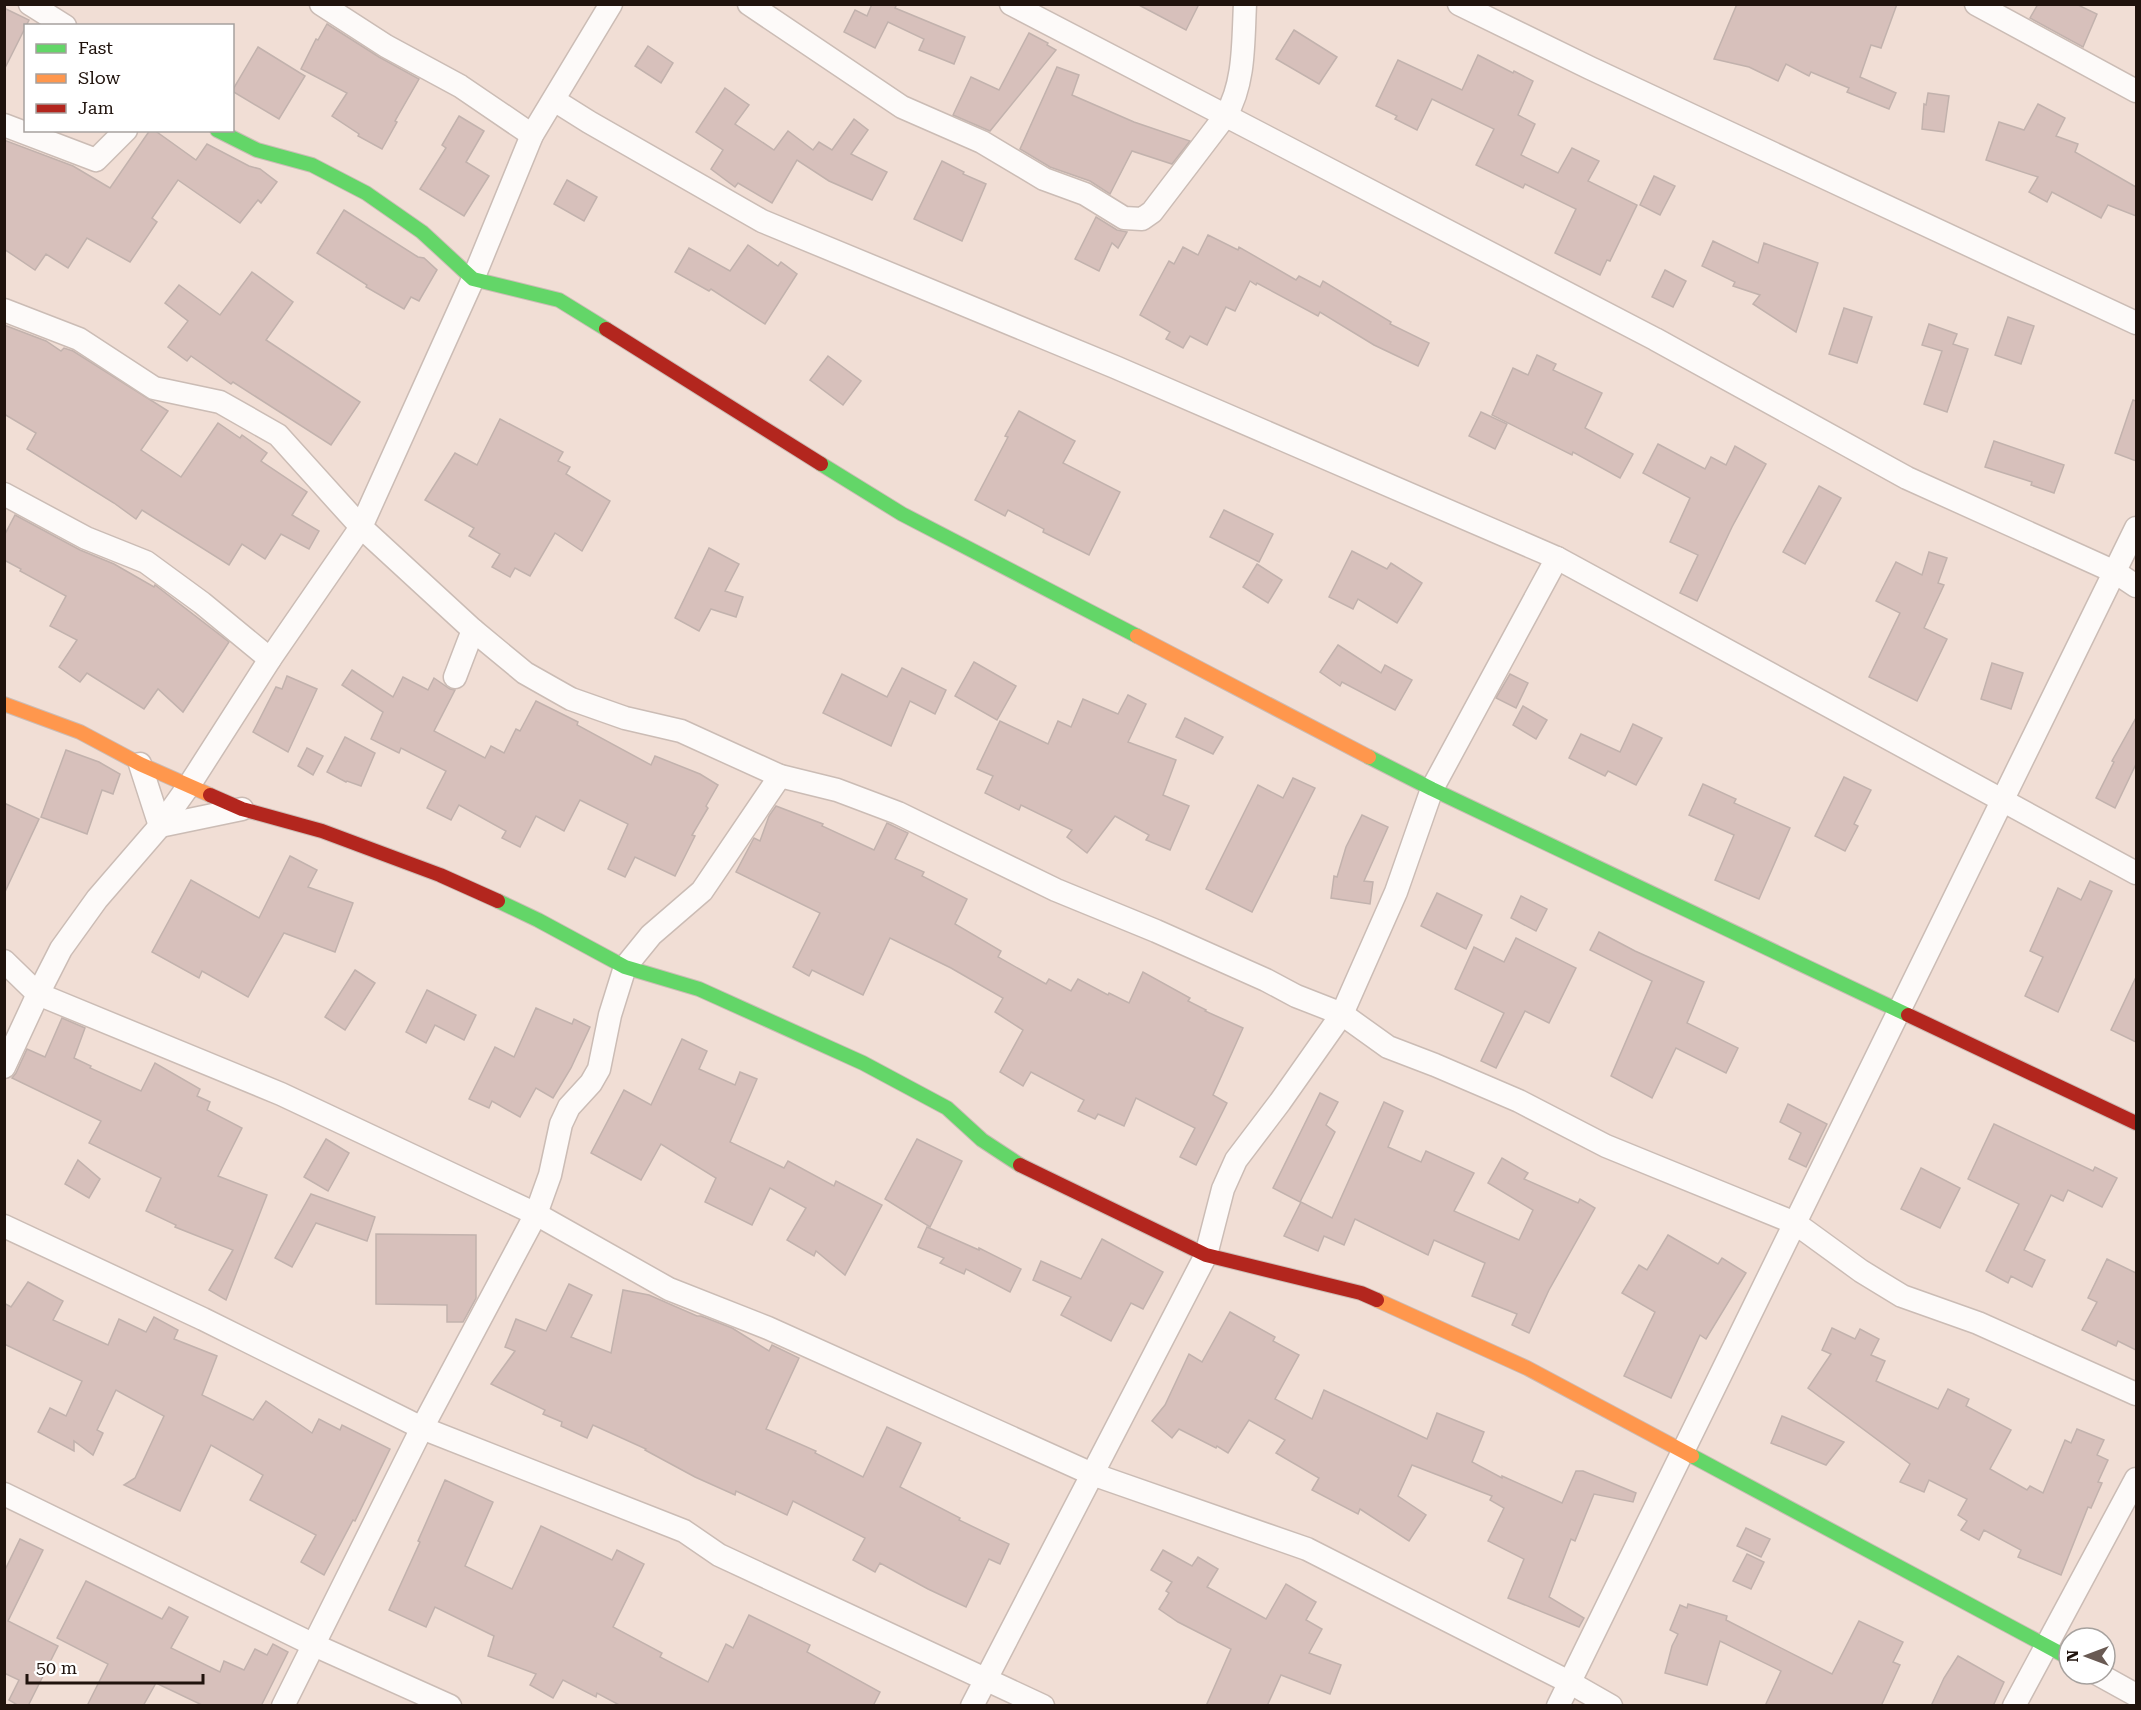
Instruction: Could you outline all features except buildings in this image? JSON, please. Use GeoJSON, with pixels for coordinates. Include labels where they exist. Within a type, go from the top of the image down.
{"type":"FeatureCollection","features":[{"type":"Feature","properties":{"kind":"street"},"geometry":{"type":"LineString","coordinates":[[30,4],[62,24]]}},
{"type":"Feature","properties":{"kind":"street"},"geometry":{"type":"LineString","coordinates":[[321,4],[386,46],[460,86],[532,135]]}},
{"type":"Feature","properties":{"kind":"street"},"geometry":{"type":"LineString","coordinates":[[4,1067],[61,949],[97,899],[160,826],[190,784],[270,659],[362,527],[473,279],[532,135],[611,4]]}},
{"type":"Feature","properties":{"kind":"street"},"geometry":{"type":"LineString","coordinates":[[750,4],[902,107],[982,142],[1044,179],[1085,194],[1124,218],[1142,219],[1152,212],[1234,102],[1238,85],[1245,4]]}},
{"type":"Feature","properties":{"kind":"street"},"geometry":{"type":"LineString","coordinates":[[1011,4],[1655,339],[1907,478],[2115,573],[2136,586]]}},
{"type":"Feature","properties":{"kind":"street"},"geometry":{"type":"LineString","coordinates":[[1459,4],[1611,78],[2136,323]]}},
{"type":"Feature","properties":{"kind":"street"},"geometry":{"type":"LineString","coordinates":[[1976,4],[2136,91]]}},
{"type":"Feature","properties":{"kind":"street"},"geometry":{"type":"LineString","coordinates":[[554,100],[762,221],[1114,367],[1557,558],[2136,873]]}},
{"type":"Feature","properties":{"kind":"street"},"geometry":{"type":"LineString","coordinates":[[4,125],[96,160],[124,132]]}},
{"type":"Feature","properties":{"kind":"street"},"geometry":{"type":"LineString","coordinates":[[221,132],[257,150],[312,165],[366,193],[422,232],[473,279],[559,300],[902,514],[1432,789],[2136,1124]]}},
{"type":"Feature","properties":{"kind":"street"},"geometry":{"type":"LineString","coordinates":[[4,310],[79,339],[154,388],[220,402],[278,435],[362,527],[473,630],[525,673],[571,699],[625,718],[681,731],[780,776],[837,790],[898,813],[1056,890],[1156,931],[1266,980],[1296,996],[1342,1014],[1388,1047],[1519,1101],[1606,1146],[1795,1223],[1861,1271],[1902,1296],[1978,1323],[2136,1394]]}},
{"type":"Feature","properties":{"kind":"street"},"geometry":{"type":"LineString","coordinates":[[4,494],[86,538],[146,561],[270,659]]}},
{"type":"Feature","properties":{"kind":"street"},"geometry":{"type":"LineString","coordinates":[[1558,1706],[2136,528]]}},
{"type":"Feature","properties":{"kind":"street"},"geometry":{"type":"LineString","coordinates":[[972,1706],[1206,1255],[1223,1189],[1236,1160],[1342,1014],[1396,892],[1432,789],[1557,558]]}},
{"type":"Feature","properties":{"kind":"street"},"geometry":{"type":"LineString","coordinates":[[455,677],[473,630]]}},
{"type":"Feature","properties":{"kind":"street"},"geometry":{"type":"LineString","coordinates":[[4,704],[80,732],[140,764],[190,784],[242,809],[322,831],[440,875],[538,920],[625,967],[699,988],[863,1063],[947,1108],[982,1140],[1026,1169],[1206,1255],[1361,1293],[1527,1368],[2057,1651]]}},
{"type":"Feature","properties":{"kind":"street"},"geometry":{"type":"LineString","coordinates":[[140,764],[160,826]]}},
{"type":"Feature","properties":{"kind":"street"},"geometry":{"type":"LineString","coordinates":[[283,1706],[422,1428],[536,1214],[550,1175],[561,1124],[569,1107],[591,1083],[599,1069],[610,1015],[625,967],[651,935],[702,891],[780,776]]}},
{"type":"Feature","properties":{"kind":"street"},"geometry":{"type":"LineString","coordinates":[[160,826],[242,809]]}},
{"type":"Feature","properties":{"kind":"street"},"geometry":{"type":"LineString","coordinates":[[4,961],[38,994],[281,1094],[536,1214],[669,1289],[768,1328],[1092,1474],[1307,1549],[1569,1682],[1611,1706]]}},
{"type":"Feature","properties":{"kind":"street"},"geometry":{"type":"LineString","coordinates":[[4,1226],[203,1319],[422,1428],[684,1531],[718,1555],[1043,1706]]}},
{"type":"Feature","properties":{"kind":"street"},"geometry":{"type":"LineString","coordinates":[[2014,1706],[2136,1479]]}},
{"type":"Feature","properties":{"kind":"street"},"geometry":{"type":"LineString","coordinates":[[4,1494],[314,1645],[450,1706]]}},
{"type":"Feature","properties":{"kind":"street"},"geometry":{"type":"LineString","coordinates":[[2117,1684],[2136,1695]]}},
{"type":"Feature","properties":{"kind":"traffic: fast"},"geometry":{"type":"LineString","coordinates":[[221,132],[257,150],[312,165],[366,193],[422,232],[473,279],[559,300],[606,329]]}},
{"type":"Feature","properties":{"kind":"traffic: fast"},"geometry":{"type":"LineString","coordinates":[[821,464],[902,514],[1137,636]]}},
{"type":"Feature","properties":{"kind":"traffic: fast"},"geometry":{"type":"LineString","coordinates":[[1369,757],[1908,1015]]}},
{"type":"Feature","properties":{"kind":"traffic: fast"},"geometry":{"type":"LineString","coordinates":[[498,901],[625,967],[699,989],[863,1063],[947,1108],[982,1140],[1020,1165]]}},
{"type":"Feature","properties":{"kind":"traffic: fast"},"geometry":{"type":"LineString","coordinates":[[1692,1456],[2057,1652]]}},
{"type":"Feature","properties":{"kind":"traffic: slow"},"geometry":{"type":"LineString","coordinates":[[1137,636],[1369,757]]}},
{"type":"Feature","properties":{"kind":"traffic: slow"},"geometry":{"type":"LineString","coordinates":[[4,704],[80,732],[140,764],[210,795]]}},
{"type":"Feature","properties":{"kind":"traffic: slow"},"geometry":{"type":"LineString","coordinates":[[1377,1300],[1527,1368],[1692,1456]]}},
{"type":"Feature","properties":{"kind":"traffic: jam"},"geometry":{"type":"LineString","coordinates":[[606,329],[821,464]]}},
{"type":"Feature","properties":{"kind":"traffic: jam"},"geometry":{"type":"LineString","coordinates":[[210,795],[242,809],[322,831],[440,875],[498,901]]}},
{"type":"Feature","properties":{"kind":"traffic: jam"},"geometry":{"type":"LineString","coordinates":[[1908,1015],[2136,1123]]}},
{"type":"Feature","properties":{"kind":"traffic: jam"},"geometry":{"type":"LineString","coordinates":[[1020,1165],[1206,1255],[1361,1293],[1377,1300]]}}]}
